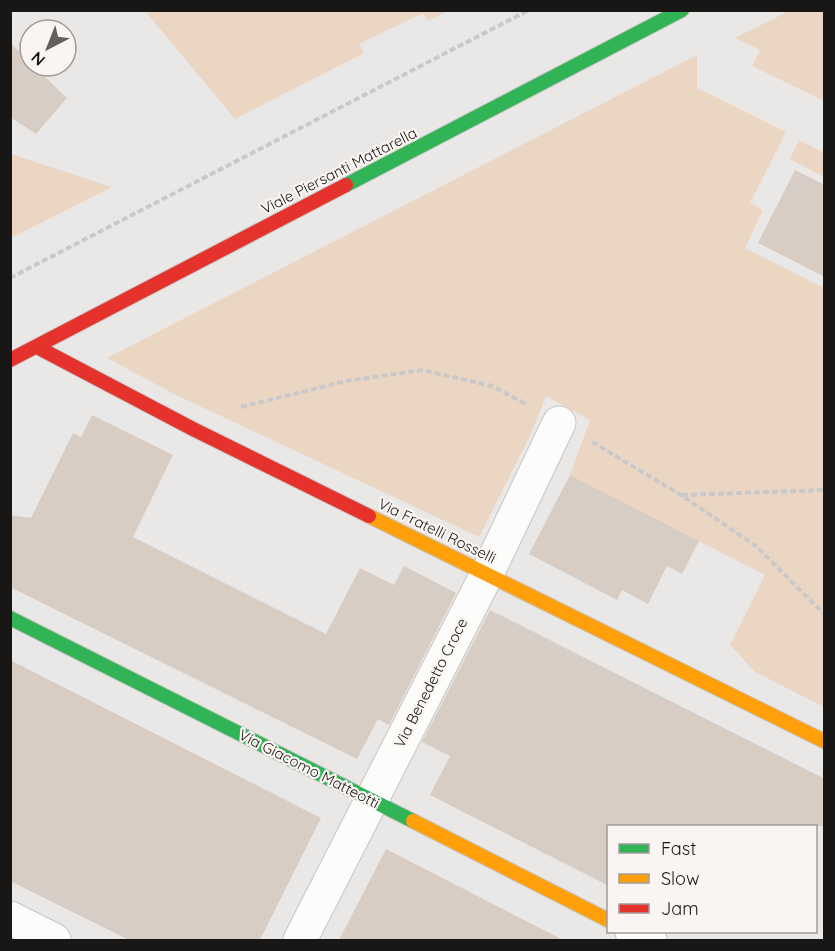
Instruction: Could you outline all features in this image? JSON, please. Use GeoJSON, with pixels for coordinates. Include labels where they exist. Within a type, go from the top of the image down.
{"type":"FeatureCollection","features":[{"type":"Feature","properties":{"kind":"street","name":"Viale Piersanti Mattarella"},"geometry":{"type":"LineString","coordinates":[[10,360],[682,10]]}},
{"type":"Feature","properties":{"kind":"street","name":"Via Fratelli Rosselli"},"geometry":{"type":"LineString","coordinates":[[37,347],[193,429],[825,741]]}},
{"type":"Feature","properties":{"kind":"street","name":"Via Benedetto Croce"},"geometry":{"type":"LineString","coordinates":[[300,940],[487,574],[559,423]]}},
{"type":"Feature","properties":{"kind":"street","name":"Via Giacomo Matteotti"},"geometry":{"type":"LineString","coordinates":[[10,618],[607,919]]}},
{"type":"Feature","properties":{"kind":"street"},"geometry":{"type":"LineString","coordinates":[[10,918],[54,940]]}},
{"type":"Feature","properties":{"kind":"street"},"geometry":{"type":"LineString","coordinates":[[634,933],[650,940]]}},
{"type":"Feature","properties":{"kind":"path"},"geometry":{"type":"LineString","coordinates":[[10,279],[530,10]]}},
{"type":"Feature","properties":{"kind":"path"},"geometry":{"type":"LineString","coordinates":[[193,429],[244,406],[346,381],[422,370],[492,386],[681,495],[756,546],[825,614]]}},
{"type":"Feature","properties":{"kind":"path"},"geometry":{"type":"LineString","coordinates":[[681,495],[825,490]]}},
{"type":"Feature","properties":{"kind":"shaded area"},"geometry":{"type":"Polygon","coordinates":[[[145,11],[448,11],[428,21],[423,13],[359,44],[364,53],[235,119],[145,11]]]}},
{"type":"Feature","properties":{"kind":"shaded area"},"geometry":{"type":"Polygon","coordinates":[[[789,11],[824,11],[824,95],[822,100],[752,66],[760,50],[735,38],[789,11]]]}},
{"type":"Feature","properties":{"kind":"shaded area"},"geometry":{"type":"Polygon","coordinates":[[[697,55],[697,88],[786,132],[750,203],[763,210],[745,248],[824,288],[824,707],[755,672],[730,645],[765,575],[570,475],[590,420],[546,396],[530,436],[479,537],[176,395],[107,358],[697,55]]]}},
{"type":"Feature","properties":{"kind":"shaded area"},"geometry":{"type":"Polygon","coordinates":[[[799,140],[824,153],[824,177],[790,159],[799,140]]]}},
{"type":"Feature","properties":{"kind":"shaded area"},"geometry":{"type":"Polygon","coordinates":[[[11,154],[112,187],[11,238],[11,154]]]}},
{"type":"Feature","properties":{"kind":"building"},"geometry":{"type":"Polygon","coordinates":[[[10,43],[18,51],[18,78],[46,78],[67,98],[36,134],[10,117],[10,43]]]}},
{"type":"Feature","properties":{"kind":"building"},"geometry":{"type":"Polygon","coordinates":[[[795,170],[825,185],[825,277],[758,243],[795,170]]]}},
{"type":"Feature","properties":{"kind":"building"},"geometry":{"type":"Polygon","coordinates":[[[92,415],[173,455],[133,537],[326,634],[360,568],[394,585],[404,566],[456,593],[389,725],[378,719],[357,759],[10,587],[10,515],[31,518],[73,433],[81,437],[92,415]]]}},
{"type":"Feature","properties":{"kind":"building"},"geometry":{"type":"Polygon","coordinates":[[[570,475],[699,541],[682,574],[667,566],[648,604],[622,590],[617,600],[529,554],[570,475]]]}},
{"type":"Feature","properties":{"kind":"building"},"geometry":{"type":"Polygon","coordinates":[[[490,610],[825,779],[825,826],[607,825],[607,885],[430,795],[450,756],[422,742],[490,610]]]}},
{"type":"Feature","properties":{"kind":"building"},"geometry":{"type":"Polygon","coordinates":[[[10,660],[321,818],[260,940],[129,940],[10,881],[10,660]]]}},
{"type":"Feature","properties":{"kind":"building"},"geometry":{"type":"Polygon","coordinates":[[[386,849],[563,940],[339,940],[386,849]]]}},
{"type":"Feature","properties":{"kind":"traffic: fast"},"geometry":{"type":"LineString","coordinates":[[346,185],[682,10]]}},
{"type":"Feature","properties":{"kind":"traffic: fast"},"geometry":{"type":"LineString","coordinates":[[10,618],[413,821]]}},
{"type":"Feature","properties":{"kind":"traffic: slow"},"geometry":{"type":"LineString","coordinates":[[369,516],[824,741]]}},
{"type":"Feature","properties":{"kind":"traffic: slow"},"geometry":{"type":"LineString","coordinates":[[413,821],[607,919]]}},
{"type":"Feature","properties":{"kind":"traffic: jam"},"geometry":{"type":"LineString","coordinates":[[10,360],[346,185]]}},
{"type":"Feature","properties":{"kind":"traffic: jam"},"geometry":{"type":"LineString","coordinates":[[37,347],[193,429],[369,516]]}}]}
